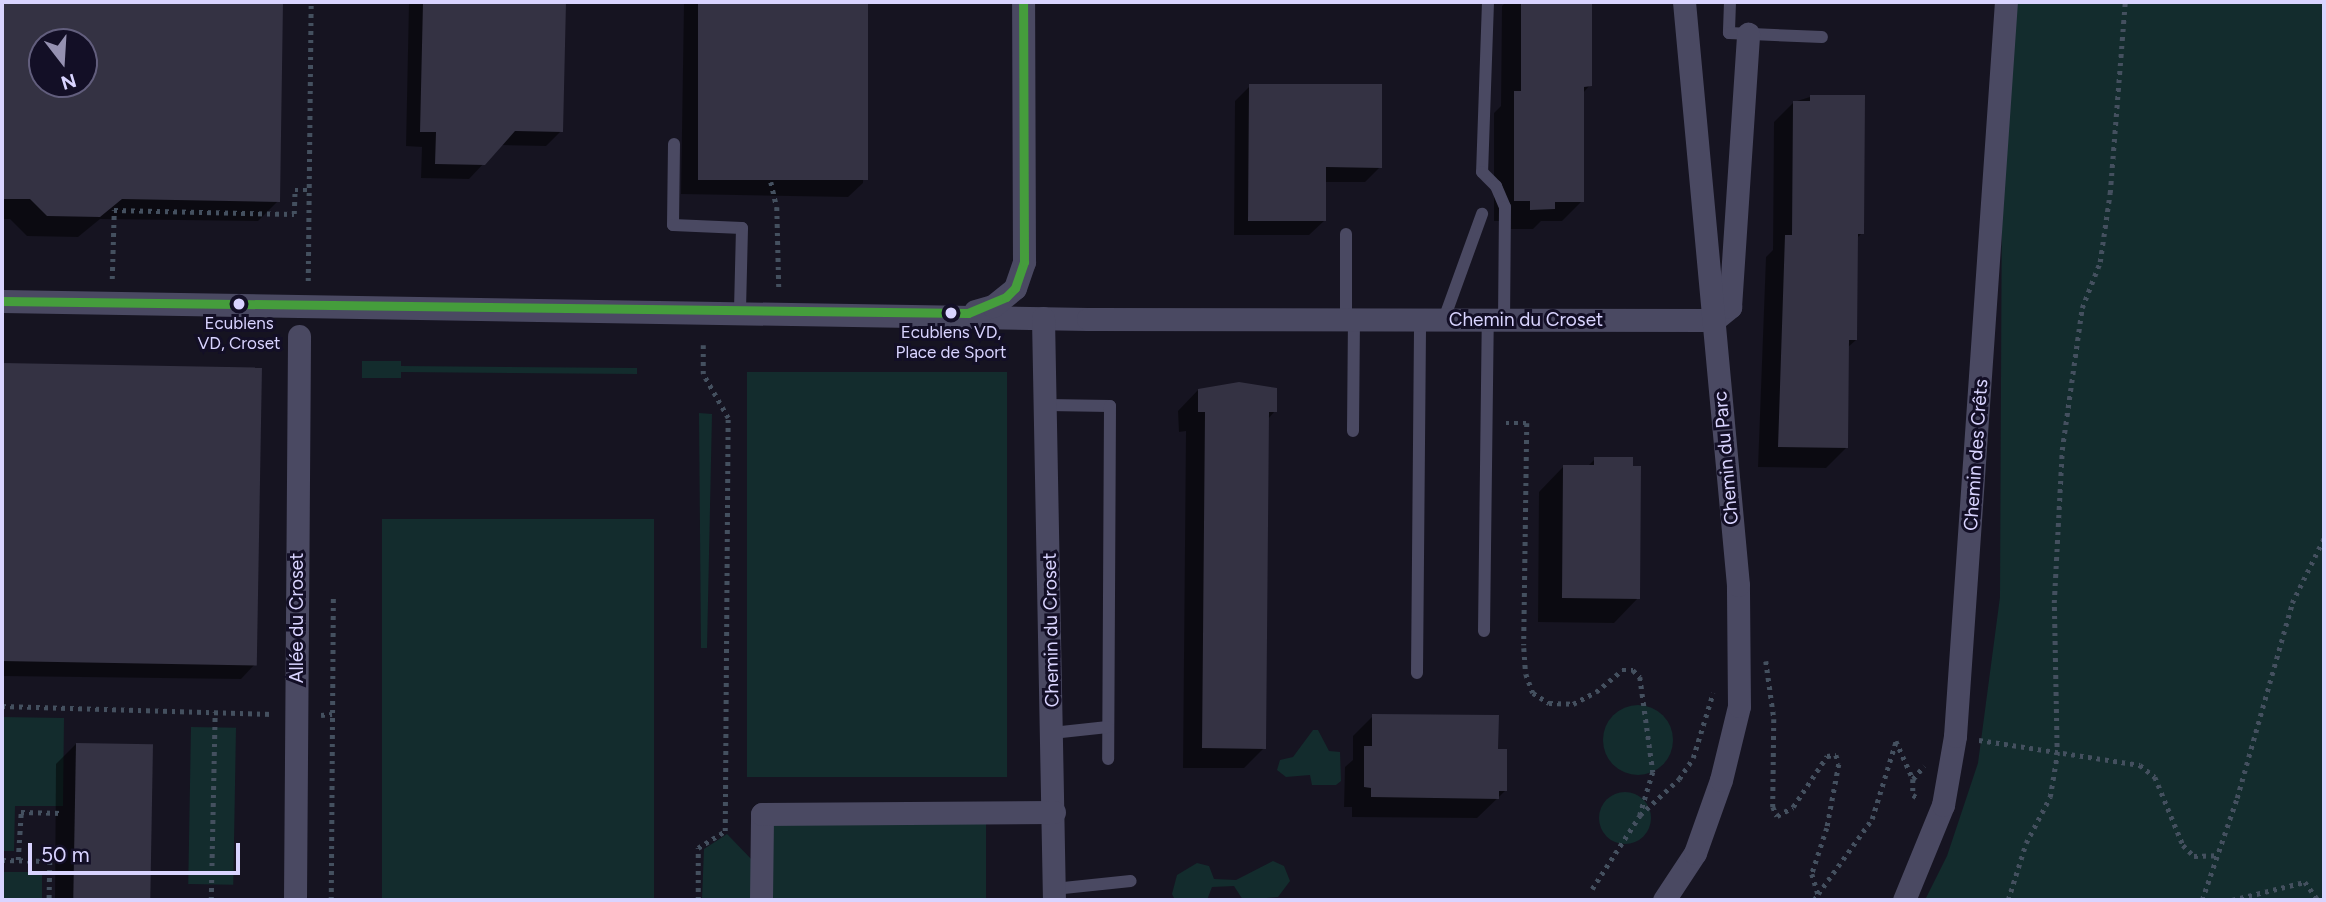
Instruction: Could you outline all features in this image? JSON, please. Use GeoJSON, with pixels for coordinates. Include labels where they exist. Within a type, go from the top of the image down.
{"type":"FeatureCollection","features":[{"type":"Feature","properties":{"kind":"street"},"geometry":{"type":"LineString","coordinates":[[968,313],[1006,297],[1015,288],[1024,262],[1023,2]]}},
{"type":"Feature","properties":{"kind":"street","name":"Chemin du Parc"},"geometry":{"type":"LineString","coordinates":[[1664,900],[1695,853],[1721,780],[1739,706],[1738,585],[1684,2]]}},
{"type":"Feature","properties":{"kind":"street","name":"Chemin des Crêts"},"geometry":{"type":"LineString","coordinates":[[1904,900],[1943,806],[1955,736],[2006,2]]}},
{"type":"Feature","properties":{"kind":"street"},"geometry":{"type":"LineString","coordinates":[[1714,320],[1730,307],[1748,34]]}},
{"type":"Feature","properties":{"kind":"street","name":"Chemin du Croset"},"geometry":{"type":"LineString","coordinates":[[2,301],[779,313],[968,313],[1043,318],[1714,320]]}},
{"type":"Feature","properties":{"kind":"street","name":"Chemin du Croset"},"geometry":{"type":"LineString","coordinates":[[1043,318],[1048,405],[1054,895]]}},
{"type":"Feature","properties":{"kind":"street","name":"Allée du Croset"},"geometry":{"type":"LineString","coordinates":[[296,900],[299,336]]}},
{"type":"Feature","properties":{"kind":"street"},"geometry":{"type":"LineString","coordinates":[[761,900],[762,814],[1054,812]]}},
{"type":"Feature","properties":{"kind":"lane"},"geometry":{"type":"LineString","coordinates":[[1484,631],[1496,320],[1505,206],[1496,186],[1482,172],[1488,2]]}},
{"type":"Feature","properties":{"kind":"lane"},"geometry":{"type":"LineString","coordinates":[[1730,2],[1729,33],[1822,37]]}},
{"type":"Feature","properties":{"kind":"lane"},"geometry":{"type":"LineString","coordinates":[[674,144],[673,225],[742,228],[740,311]]}},
{"type":"Feature","properties":{"kind":"lane"},"geometry":{"type":"LineString","coordinates":[[1444,319],[1482,214]]}},
{"type":"Feature","properties":{"kind":"lane"},"geometry":{"type":"LineString","coordinates":[[1346,234],[1353,430]]}},
{"type":"Feature","properties":{"kind":"lane"},"geometry":{"type":"LineString","coordinates":[[1417,673],[1420,319]]}},
{"type":"Feature","properties":{"kind":"lane"},"geometry":{"type":"LineString","coordinates":[[1048,405],[1110,406],[1108,758]]}},
{"type":"Feature","properties":{"kind":"lane"},"geometry":{"type":"LineString","coordinates":[[1052,733],[1108,727]]}},
{"type":"Feature","properties":{"kind":"lane"},"geometry":{"type":"LineString","coordinates":[[1054,895],[1131,881]]}},
{"type":"Feature","properties":{"kind":"path"},"geometry":{"type":"LineString","coordinates":[[308,281],[311,2]]}},
{"type":"Feature","properties":{"kind":"path"},"geometry":{"type":"LineString","coordinates":[[2008,900],[2026,843],[2050,797],[2057,755],[2058,640],[2053,603],[2062,450],[2082,308],[2100,262],[2110,193],[2125,2]]}},
{"type":"Feature","properties":{"kind":"path"},"geometry":{"type":"LineString","coordinates":[[771,182],[777,206],[779,313]]}},
{"type":"Feature","properties":{"kind":"path"},"geometry":{"type":"LineString","coordinates":[[112,279],[114,210],[295,214],[295,190],[309,190]]}},
{"type":"Feature","properties":{"kind":"path"},"geometry":{"type":"LineString","coordinates":[[698,900],[698,848],[725,831],[728,418],[703,374],[703,345]]}},
{"type":"Feature","properties":{"kind":"path"},"geometry":{"type":"LineString","coordinates":[[1499,422],[1527,423],[1524,646],[1533,693],[1549,703],[1573,704],[1596,692],[1622,670],[1633,670],[1640,677],[1653,772],[1640,815]]}},
{"type":"Feature","properties":{"kind":"path"},"geometry":{"type":"LineString","coordinates":[[2202,900],[2218,855],[2291,603],[2324,538]]}},
{"type":"Feature","properties":{"kind":"path"},"geometry":{"type":"LineString","coordinates":[[331,900],[333,598]]}},
{"type":"Feature","properties":{"kind":"path"},"geometry":{"type":"LineString","coordinates":[[1765,656],[1774,719],[1773,807],[1777,816],[1793,807],[1828,756],[1836,755],[1839,764],[1827,828],[1812,874],[1818,894]]}},
{"type":"Feature","properties":{"kind":"path"},"geometry":{"type":"LineString","coordinates":[[1592,889],[1640,815],[1679,779],[1693,758],[1707,705],[1719,682],[1739,663]]}},
{"type":"Feature","properties":{"kind":"path"},"geometry":{"type":"LineString","coordinates":[[2,706],[297,715]]}},
{"type":"Feature","properties":{"kind":"path"},"geometry":{"type":"LineString","coordinates":[[211,900],[215,712]]}},
{"type":"Feature","properties":{"kind":"path"},"geometry":{"type":"LineString","coordinates":[[323,715],[332,714]]}},
{"type":"Feature","properties":{"kind":"path"},"geometry":{"type":"LineString","coordinates":[[1955,736],[2057,755],[2120,758],[2140,765],[2155,776],[2183,845],[2194,856],[2218,855]]}},
{"type":"Feature","properties":{"kind":"path"},"geometry":{"type":"LineString","coordinates":[[1814,900],[1872,819],[1896,741],[1913,779],[1913,795],[1943,806]]}},
{"type":"Feature","properties":{"kind":"path"},"geometry":{"type":"LineString","coordinates":[[18,860],[21,812],[63,813]]}},
{"type":"Feature","properties":{"kind":"path"},"geometry":{"type":"LineString","coordinates":[[2,860],[50,860],[49,900]]}},
{"type":"Feature","properties":{"kind":"path"},"geometry":{"type":"LineString","coordinates":[[2232,900],[2305,882],[2318,900]]}},
{"type":"Feature","properties":{"kind":"green space"},"geometry":{"type":"Polygon","coordinates":[[[2016,2],[2324,2],[2324,900],[1925,900],[1947,856],[1978,763],[2000,597],[2002,172],[2016,2]]]}},
{"type":"Feature","properties":{"kind":"green space"},"geometry":{"type":"Polygon","coordinates":[[[362,361],[401,361],[401,366],[637,368],[637,374],[401,372],[401,378],[362,378],[362,361]]]}},
{"type":"Feature","properties":{"kind":"green space"},"geometry":{"type":"Polygon","coordinates":[[[747,372],[1007,372],[1007,777],[747,777],[747,372]]]}},
{"type":"Feature","properties":{"kind":"green space"},"geometry":{"type":"Polygon","coordinates":[[[699,413],[712,414],[707,648],[701,648],[699,413]]]}},
{"type":"Feature","properties":{"kind":"green space"},"geometry":{"type":"Polygon","coordinates":[[[382,519],[654,519],[654,900],[382,900],[382,519]]]}},
{"type":"Feature","properties":{"kind":"green space"},"geometry":{"type":"Polygon","coordinates":[[[1638,705],[1663,715],[1673,740],[1663,765],[1638,775],[1613,765],[1603,740],[1613,715],[1638,705]]]}},
{"type":"Feature","properties":{"kind":"green space"},"geometry":{"type":"Polygon","coordinates":[[[2,717],[64,718],[63,806],[15,806],[14,851],[2,851],[2,717]]]}},
{"type":"Feature","properties":{"kind":"green space"},"geometry":{"type":"Polygon","coordinates":[[[191,727],[236,728],[233,885],[188,884],[191,727]]]}},
{"type":"Feature","properties":{"kind":"green space"},"geometry":{"type":"Polygon","coordinates":[[[1313,730],[1318,730],[1329,751],[1340,752],[1341,781],[1336,785],[1312,785],[1310,775],[1286,777],[1277,770],[1280,760],[1293,757],[1313,730]]]}},
{"type":"Feature","properties":{"kind":"green space"},"geometry":{"type":"Polygon","coordinates":[[[1625,792],[1635,794],[1643,800],[1649,808],[1649,828],[1643,836],[1635,842],[1625,844],[1615,842],[1607,836],[1601,828],[1599,818],[1601,808],[1607,800],[1615,794],[1625,792]]]}},
{"type":"Feature","properties":{"kind":"green space"},"geometry":{"type":"Polygon","coordinates":[[[772,820],[986,820],[986,900],[772,900],[772,820]]]}},
{"type":"Feature","properties":{"kind":"green space"},"geometry":{"type":"Polygon","coordinates":[[[727,834],[755,863],[754,900],[702,900],[704,849],[727,834]]]}},
{"type":"Feature","properties":{"kind":"green space"},"geometry":{"type":"Polygon","coordinates":[[[1273,861],[1284,866],[1290,881],[1278,897],[1243,900],[1234,886],[1212,887],[1207,900],[1175,900],[1172,894],[1177,875],[1197,863],[1209,866],[1214,879],[1236,880],[1273,861]]]}},
{"type":"Feature","properties":{"kind":"green space"},"geometry":{"type":"Polygon","coordinates":[[[2,872],[42,872],[42,900],[2,900],[2,872]]]}},
{"type":"Feature","properties":{"kind":"building"},"geometry":{"type":"Polygon","coordinates":[[[2,2],[283,2],[280,202],[122,199],[100,217],[47,216],[30,199],[2,199],[2,2]]]}},
{"type":"Feature","properties":{"kind":"building"},"geometry":{"type":"Polygon","coordinates":[[[423,2],[566,2],[563,132],[515,131],[485,165],[435,164],[436,132],[420,132],[423,2]]]}},
{"type":"Feature","properties":{"kind":"building"},"geometry":{"type":"Polygon","coordinates":[[[698,2],[868,2],[868,180],[698,180],[698,2]]]}},
{"type":"Feature","properties":{"kind":"building"},"geometry":{"type":"Polygon","coordinates":[[[1521,2],[1592,2],[1592,86],[1584,87],[1584,202],[1555,202],[1555,209],[1530,210],[1530,201],[1514,201],[1514,91],[1521,91],[1521,2]]]}},
{"type":"Feature","properties":{"kind":"building"},"geometry":{"type":"Polygon","coordinates":[[[1249,84],[1382,84],[1382,168],[1326,167],[1326,221],[1248,221],[1249,84]]]}},
{"type":"Feature","properties":{"kind":"building"},"geometry":{"type":"Polygon","coordinates":[[[1810,95],[1865,95],[1864,234],[1858,234],[1857,340],[1849,340],[1848,448],[1778,447],[1785,235],[1792,235],[1793,101],[1810,101],[1810,95]]]}},
{"type":"Feature","properties":{"kind":"building"},"geometry":{"type":"Polygon","coordinates":[[[2,363],[262,368],[257,665],[2,661],[2,363]]]}},
{"type":"Feature","properties":{"kind":"building"},"geometry":{"type":"Polygon","coordinates":[[[1239,382],[1277,388],[1277,412],[1269,412],[1266,749],[1202,748],[1205,412],[1198,412],[1198,389],[1239,382]]]}},
{"type":"Feature","properties":{"kind":"building"},"geometry":{"type":"Polygon","coordinates":[[[1594,457],[1633,457],[1633,466],[1641,466],[1640,599],[1562,598],[1563,465],[1594,465],[1594,457]]]}},
{"type":"Feature","properties":{"kind":"building"},"geometry":{"type":"Polygon","coordinates":[[[1372,714],[1499,715],[1498,749],[1507,749],[1507,791],[1499,791],[1499,799],[1371,797],[1371,788],[1364,787],[1364,746],[1372,746],[1372,714]]]}},
{"type":"Feature","properties":{"kind":"building"},"geometry":{"type":"Polygon","coordinates":[[[76,743],[153,744],[150,900],[73,900],[76,743]]]}},
{"type":"Feature","properties":{"kind":"transit line"},"geometry":{"type":"LineString","coordinates":[[2,301],[968,313],[1006,297],[1015,288],[1024,262],[1023,2]]}},
{"type":"Feature","properties":{"kind":"place","name":"Ecublens VD, Croset"},"geometry":{"type":"Point","coordinates":[239,304]}},
{"type":"Feature","properties":{"kind":"place","name":"Ecublens VD, Place de Sport"},"geometry":{"type":"Point","coordinates":[951,313]}}]}
